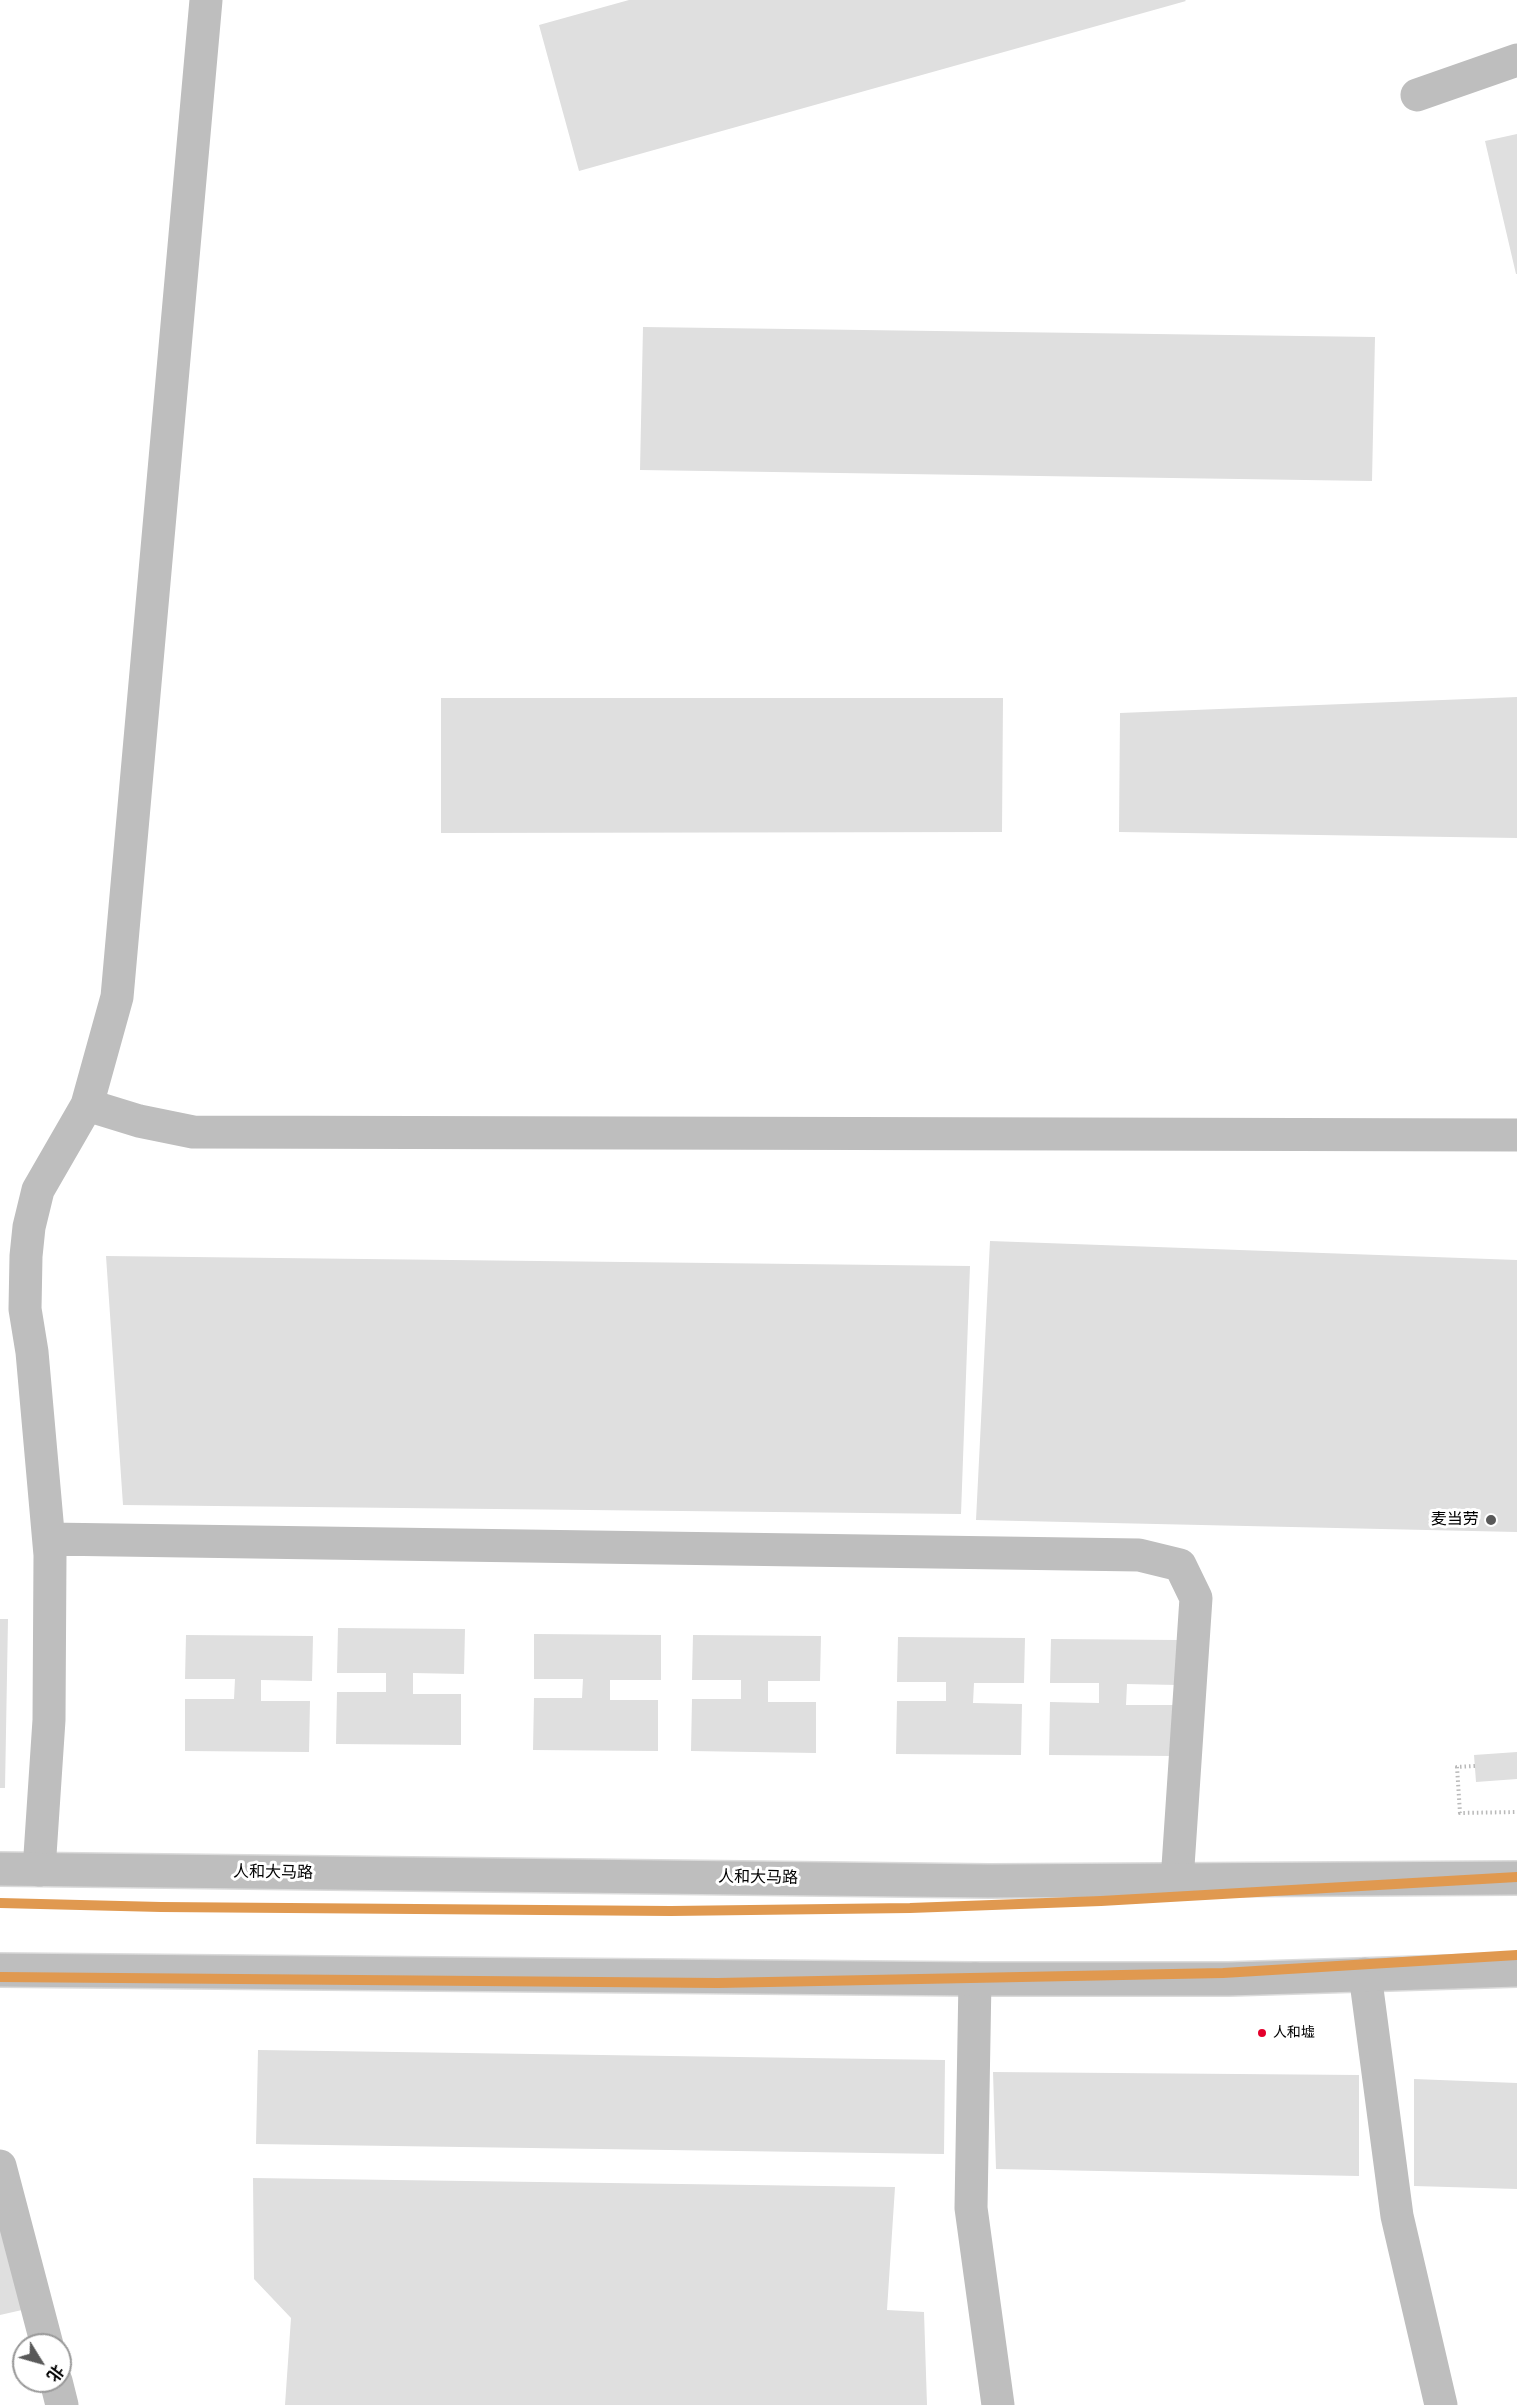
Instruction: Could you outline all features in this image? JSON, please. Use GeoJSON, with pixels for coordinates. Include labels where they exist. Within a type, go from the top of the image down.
{"type":"FeatureCollection","features":[{"type":"Feature","properties":{"kind":"main road"},"geometry":{"type":"LineString","coordinates":[[39,1870],[49,1720],[49,1539],[32,1352],[25,1309],[26,1256],[29,1227],[38,1190],[87,1105],[117,997],[206,0]]}},
{"type":"Feature","properties":{"kind":"main road"},"geometry":{"type":"LineString","coordinates":[[1417,95],[1517,60]]}},
{"type":"Feature","properties":{"kind":"main road"},"geometry":{"type":"LineString","coordinates":[[87,1105],[139,1121],[193,1132],[1517,1135]]}},
{"type":"Feature","properties":{"kind":"main road"},"geometry":{"type":"LineString","coordinates":[[49,1539],[1139,1555],[1180,1565],[1196,1598],[1177,1881]]}},
{"type":"Feature","properties":{"kind":"main road","name":"人和大马路"},"geometry":{"type":"LineString","coordinates":[[0,1869],[941,1880],[1177,1881],[1517,1878]]}},
{"type":"Feature","properties":{"kind":"main road"},"geometry":{"type":"LineString","coordinates":[[0,1971],[1229,1979],[1517,1970]]}},
{"type":"Feature","properties":{"kind":"main road"},"geometry":{"type":"LineString","coordinates":[[1365,1974],[1397,2216],[1441,2405]]}},
{"type":"Feature","properties":{"kind":"main road"},"geometry":{"type":"LineString","coordinates":[[975,1979],[971,2208],[998,2405]]}},
{"type":"Feature","properties":{"kind":"main road"},"geometry":{"type":"LineString","coordinates":[[0,2166],[44,2333]]}},
{"type":"Feature","properties":{"kind":"path"},"geometry":{"type":"LineString","coordinates":[[1475,1766],[1457,1767],[1460,1813],[1517,1812]]}},
{"type":"Feature","properties":{"kind":"building"},"geometry":{"type":"Polygon","coordinates":[[[629,0],[1186,1],[579,171],[539,25],[629,0]]]}},
{"type":"Feature","properties":{"kind":"building"},"geometry":{"type":"Polygon","coordinates":[[[1517,134],[1517,274],[1516,274],[1485,141],[1517,134]]]}},
{"type":"Feature","properties":{"kind":"building"},"geometry":{"type":"Polygon","coordinates":[[[643,327],[1375,337],[1372,481],[640,470],[643,327]]]}},
{"type":"Feature","properties":{"kind":"building"},"geometry":{"type":"Polygon","coordinates":[[[1517,697],[1517,838],[1119,832],[1120,713],[1517,697]]]}},
{"type":"Feature","properties":{"kind":"building"},"geometry":{"type":"Polygon","coordinates":[[[441,698],[1003,698],[1002,832],[441,833],[441,698]]]}},
{"type":"Feature","properties":{"kind":"building"},"geometry":{"type":"Polygon","coordinates":[[[990,1241],[1517,1260],[1517,1532],[976,1520],[990,1241]]]}},
{"type":"Feature","properties":{"kind":"building"},"geometry":{"type":"Polygon","coordinates":[[[106,1256],[970,1266],[961,1514],[123,1505],[106,1256]]]}},
{"type":"Feature","properties":{"kind":"building"},"geometry":{"type":"Polygon","coordinates":[[[0,1619],[8,1619],[5,1788],[0,1788],[0,1619]]]}},
{"type":"Feature","properties":{"kind":"building"},"geometry":{"type":"Polygon","coordinates":[[[338,1628],[465,1629],[464,1674],[413,1673],[413,1694],[461,1694],[461,1745],[336,1744],[337,1692],[386,1692],[386,1673],[337,1673],[338,1628]]]}},
{"type":"Feature","properties":{"kind":"building"},"geometry":{"type":"Polygon","coordinates":[[[534,1634],[661,1635],[661,1680],[610,1680],[610,1700],[658,1700],[658,1751],[533,1750],[534,1698],[582,1698],[583,1679],[534,1679],[534,1634]]]}},
{"type":"Feature","properties":{"kind":"building"},"geometry":{"type":"Polygon","coordinates":[[[186,1635],[313,1636],[312,1681],[261,1680],[261,1701],[310,1701],[309,1752],[185,1751],[185,1699],[234,1699],[235,1679],[185,1679],[186,1635]]]}},
{"type":"Feature","properties":{"kind":"building"},"geometry":{"type":"Polygon","coordinates":[[[693,1635],[821,1636],[820,1681],[768,1681],[768,1702],[816,1702],[816,1753],[691,1751],[692,1699],[741,1699],[741,1680],[692,1680],[693,1635]]]}},
{"type":"Feature","properties":{"kind":"building"},"geometry":{"type":"Polygon","coordinates":[[[898,1637],[1025,1638],[1024,1683],[974,1683],[973,1703],[1022,1704],[1021,1755],[896,1754],[897,1701],[946,1701],[946,1682],[897,1682],[898,1637]]]}},
{"type":"Feature","properties":{"kind":"building"},"geometry":{"type":"Polygon","coordinates":[[[1051,1639],[1178,1640],[1178,1685],[1127,1684],[1126,1705],[1174,1705],[1174,1756],[1049,1755],[1050,1702],[1099,1703],[1099,1683],[1050,1683],[1051,1639]]]}},
{"type":"Feature","properties":{"kind":"building"},"geometry":{"type":"Polygon","coordinates":[[[1517,1752],[1517,1779],[1476,1782],[1474,1755],[1517,1752]]]}},
{"type":"Feature","properties":{"kind":"building"},"geometry":{"type":"Polygon","coordinates":[[[258,2050],[945,2060],[944,2154],[256,2144],[258,2050]]]}},
{"type":"Feature","properties":{"kind":"building"},"geometry":{"type":"Polygon","coordinates":[[[993,2072],[1359,2075],[1359,2176],[996,2169],[993,2072]]]}},
{"type":"Feature","properties":{"kind":"building"},"geometry":{"type":"Polygon","coordinates":[[[1414,2079],[1517,2083],[1517,2189],[1414,2186],[1414,2079]]]}},
{"type":"Feature","properties":{"kind":"building"},"geometry":{"type":"Polygon","coordinates":[[[253,2178],[895,2187],[887,2310],[924,2312],[927,2405],[285,2405],[291,2318],[254,2279],[253,2178]]]}},
{"type":"Feature","properties":{"kind":"building"},"geometry":{"type":"Polygon","coordinates":[[[0,2227],[22,2310],[0,2315],[0,2227]]]}},
{"type":"Feature","properties":{"kind":"transit line"},"geometry":{"type":"LineString","coordinates":[[0,1903],[161,1907],[671,1911],[910,1908],[1101,1901],[1517,1877]]}},
{"type":"Feature","properties":{"kind":"transit line"},"geometry":{"type":"LineString","coordinates":[[0,1977],[718,1983],[1223,1973],[1517,1955]]}},
{"type":"Feature","properties":{"kind":"place","name":"麦当劳"},"geometry":{"type":"Point","coordinates":[1491,1520]}},
{"type":"Feature","properties":{"kind":"place","name":"人和墟"},"geometry":{"type":"Point","coordinates":[1262,2033]}}]}
